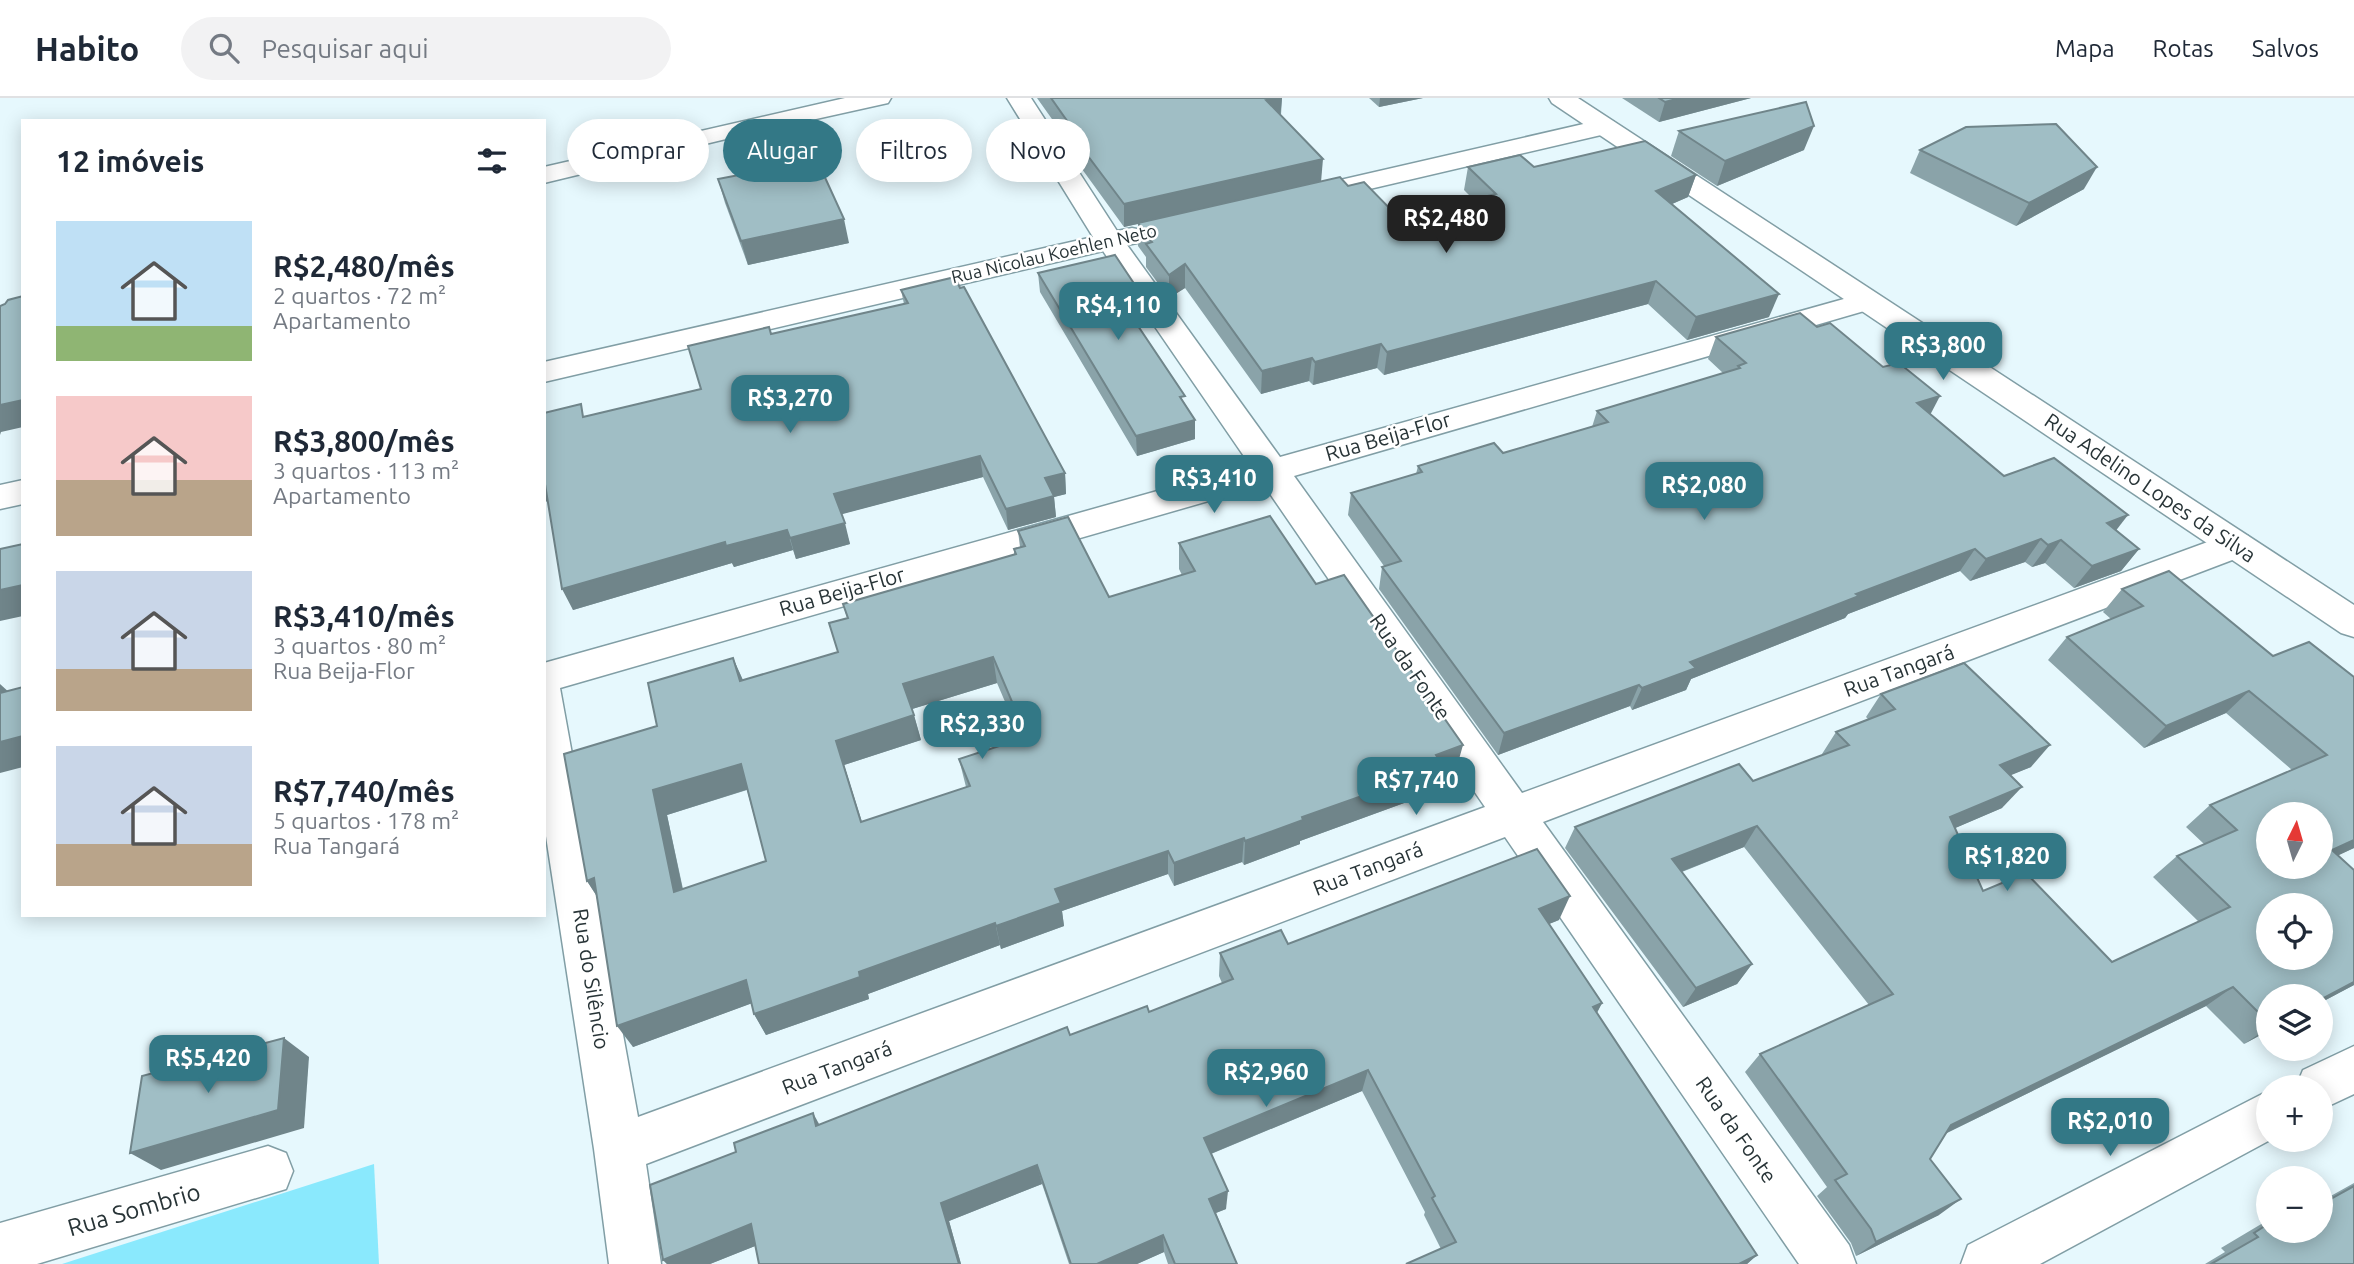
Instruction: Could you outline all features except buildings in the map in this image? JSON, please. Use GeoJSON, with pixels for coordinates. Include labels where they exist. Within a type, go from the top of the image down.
{"type":"FeatureCollection","features":[{"type":"Feature","properties":{"kind":"street"},"geometry":{"type":"LineString","coordinates":[[546,175],[726,131],[879,98]]}},
{"type":"Feature","properties":{"kind":"street","name":"Rua da Fonte"},"geometry":{"type":"LineString","coordinates":[[1018,98],[1110,241],[1830,1264]]}},
{"type":"Feature","properties":{"kind":"street","name":"Rua Adelino Lopes da Silva"},"geometry":{"type":"LineString","coordinates":[[1561,98],[2354,623]]}},
{"type":"Feature","properties":{"kind":"street"},"geometry":{"type":"LineString","coordinates":[[1284,201],[1605,127]]}},
{"type":"Feature","properties":{"kind":"street","name":"Rua Nicolau Koehlen Neto"},"geometry":{"type":"LineString","coordinates":[[546,372],[1164,229]]}},
{"type":"Feature","properties":{"kind":"street","name":"Rua Beija-Flor"},"geometry":{"type":"LineString","coordinates":[[546,677],[1868,301]]}},
{"type":"Feature","properties":{"kind":"street"},"geometry":{"type":"LineString","coordinates":[[0,497],[21,492]]}},
{"type":"Feature","properties":{"kind":"street","name":"Rua Tangará"},"geometry":{"type":"LineString","coordinates":[[619,1149],[2236,545]]}},
{"type":"Feature","properties":{"kind":"street","name":"Rua do Silêncio"},"geometry":{"type":"LineString","coordinates":[[546,706],[619,1149],[635,1264]]}},
{"type":"Feature","properties":{"kind":"street"},"geometry":{"type":"LineString","coordinates":[[2333,1080],[2354,1069]]}},
{"type":"Feature","properties":{"kind":"street"},"geometry":{"type":"LineString","coordinates":[[1987,1264],[2256,1121]]}},
{"type":"Feature","properties":{"kind":"street","name":"Rua Sombrio"},"geometry":{"type":"LineString","coordinates":[[0,1249],[268,1171]]}},
{"type":"Feature","properties":{"kind":"shaded area"},"geometry":{"type":"Polygon","coordinates":[[[374,1164],[379,1264],[62,1264],[374,1164]]]}}]}
